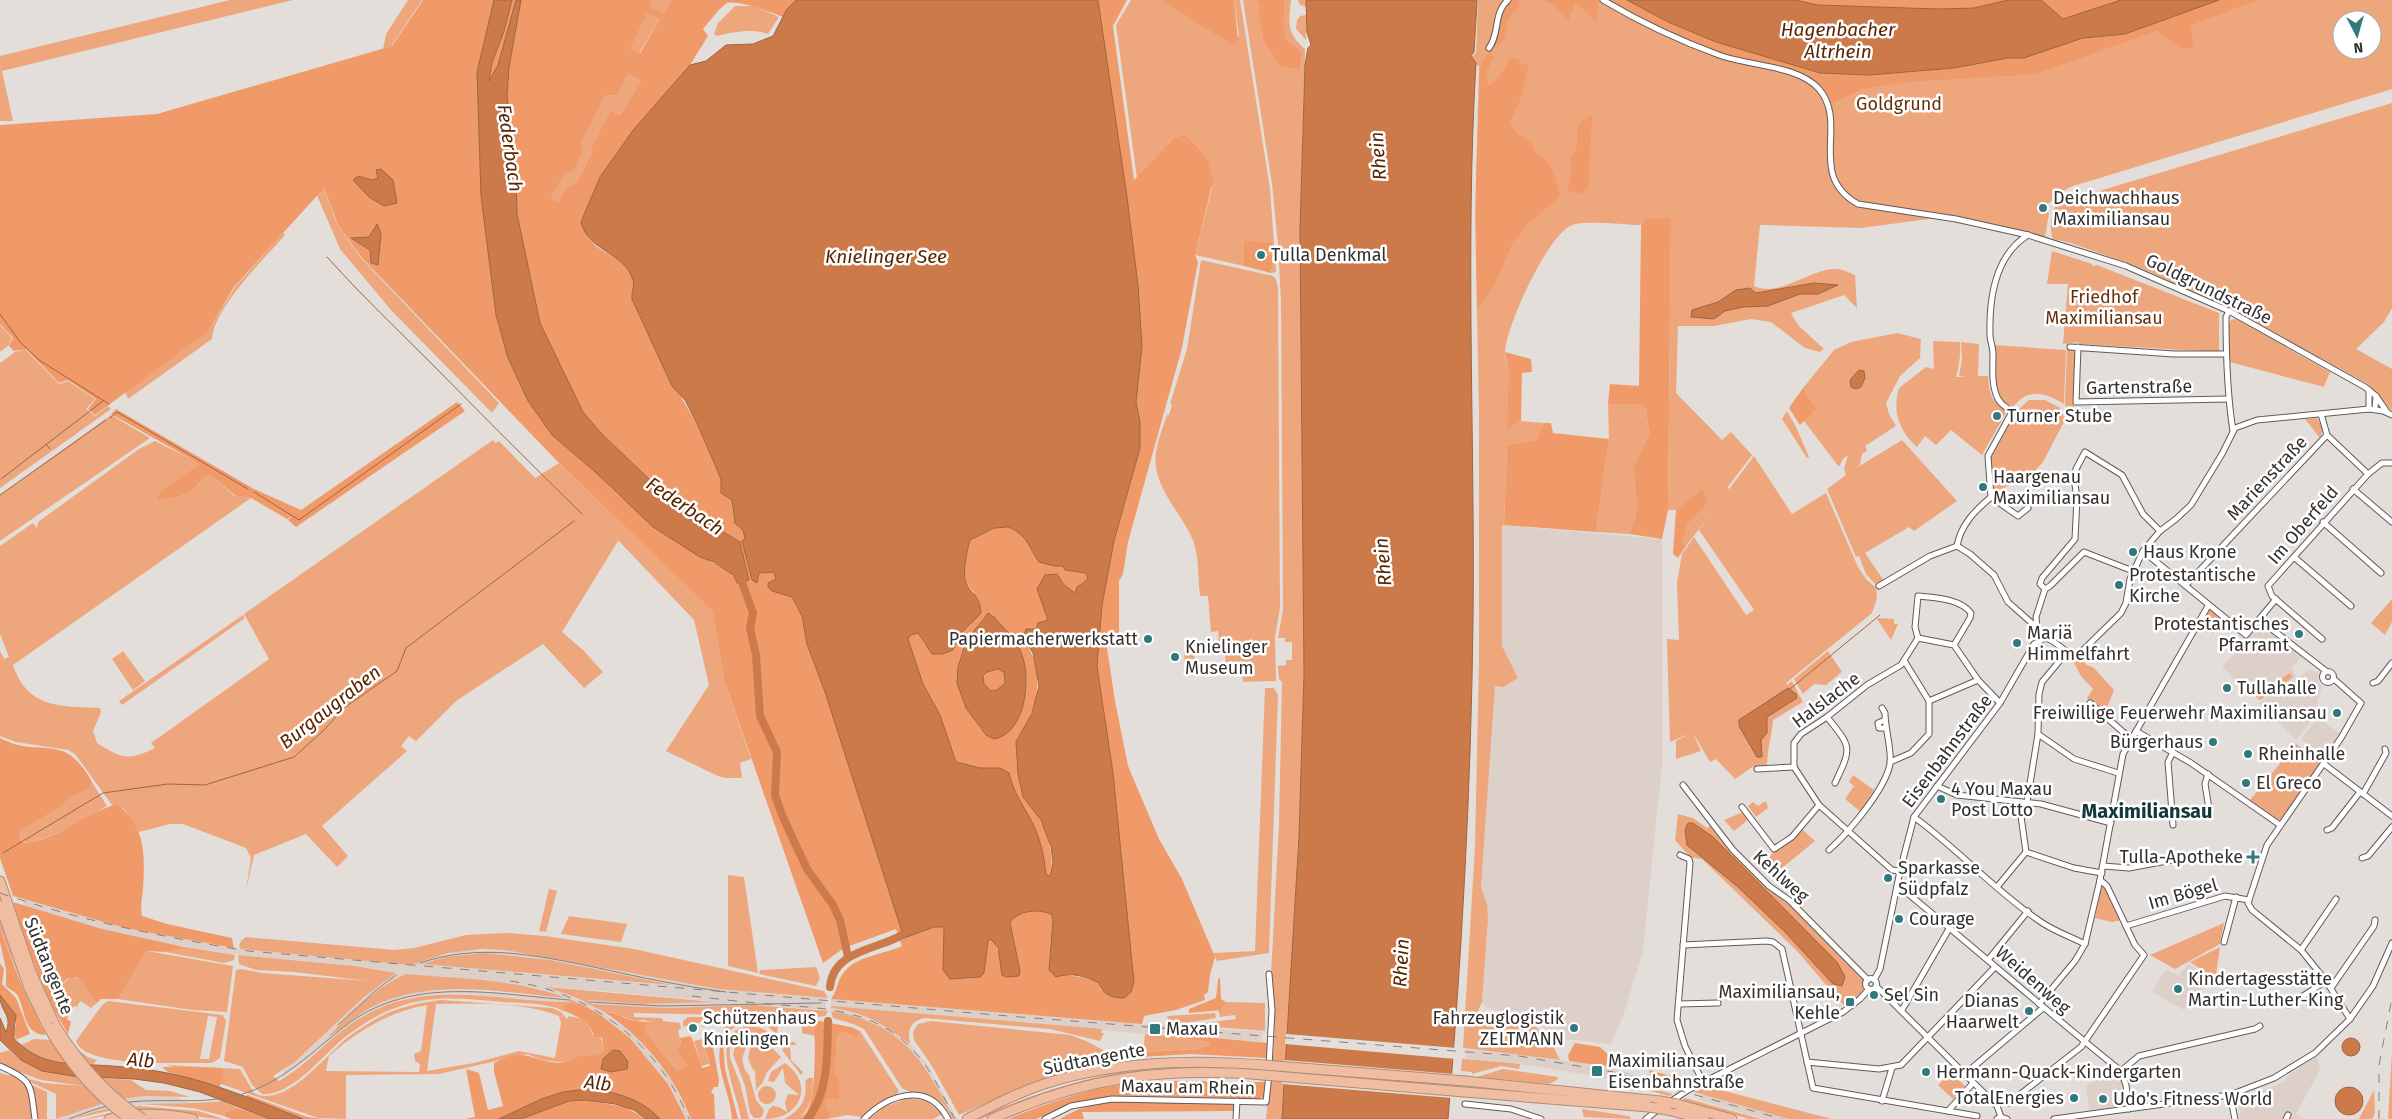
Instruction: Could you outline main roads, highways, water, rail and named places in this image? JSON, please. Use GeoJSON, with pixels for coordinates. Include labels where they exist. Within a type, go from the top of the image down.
{"type":"FeatureCollection","features":[{"type":"Feature","properties":{"kind":"highway","name":"Südtangente"},"geometry":{"type":"LineString","coordinates":[[0,881],[31,972],[51,1026],[64,1054],[84,1079],[129,1119]]}},
{"type":"Feature","properties":{"kind":"highway","name":"Südtangente"},"geometry":{"type":"LineString","coordinates":[[0,905],[29,988],[51,1026],[89,1073],[113,1096],[143,1119]]}},
{"type":"Feature","properties":{"kind":"highway","name":"Südtangente"},"geometry":{"type":"LineString","coordinates":[[967,1119],[1044,1084],[1112,1069],[1180,1061],[1264,1065],[1584,1092],[1677,1104],[1732,1119]]}},
{"type":"Feature","properties":{"kind":"highway","name":"Südtangente"},"geometry":{"type":"LineString","coordinates":[[992,1119],[1058,1093],[1142,1075],[1197,1072],[1649,1107],[1704,1119]]}},
{"type":"Feature","properties":{"kind":"highway"},"geometry":{"type":"LineString","coordinates":[[109,1119],[143,1114],[193,1119]]}},
{"type":"Feature","properties":{"kind":"water"},"geometry":{"type":"Polygon","coordinates":[[[494,0],[512,0],[504,31],[492,63],[489,81],[498,65],[516,0],[521,0],[509,67],[507,95],[516,182],[517,214],[540,323],[583,412],[601,433],[672,501],[740,542],[749,580],[738,584],[733,575],[714,562],[700,557],[653,527],[594,471],[552,435],[528,401],[508,358],[496,315],[481,196],[477,72],[494,0]]]}},
{"type":"Feature","properties":{"kind":"water","name":"Knielinger See"},"geometry":{"type":"Polygon","coordinates":[[[796,0],[1098,0],[1127,197],[1138,285],[1142,346],[1136,402],[1140,422],[1140,448],[1114,541],[1102,605],[1097,666],[1113,773],[1134,982],[1131,992],[1124,998],[1108,995],[1099,983],[1089,978],[1073,975],[1056,977],[1049,970],[1053,921],[1052,915],[1042,911],[1023,913],[1010,923],[1020,971],[1019,976],[1006,977],[1002,975],[998,948],[991,939],[988,941],[984,973],[980,977],[950,979],[943,970],[944,927],[934,927],[904,938],[825,692],[807,644],[802,616],[792,597],[772,591],[768,587],[768,583],[776,579],[774,572],[759,573],[757,583],[752,580],[742,541],[745,538],[743,530],[735,523],[732,500],[721,493],[721,479],[700,430],[685,400],[672,386],[632,299],[633,280],[622,263],[591,240],[581,222],[600,177],[634,129],[690,65],[706,61],[726,45],[753,44],[773,36],[787,9],[796,0]],[[1008,527],[994,528],[970,540],[965,561],[965,578],[968,586],[979,601],[981,613],[959,636],[953,650],[942,654],[932,654],[918,633],[911,635],[908,639],[923,684],[940,715],[956,762],[980,768],[1000,768],[1009,773],[1015,792],[1037,833],[1043,853],[1046,874],[1049,876],[1053,862],[1051,847],[1041,820],[1023,797],[1018,774],[1016,742],[1032,713],[1039,686],[1033,653],[1023,637],[1026,629],[1036,629],[1038,623],[1048,620],[1037,589],[1045,575],[1057,574],[1064,585],[1075,593],[1077,587],[1088,579],[1086,573],[1065,570],[1063,566],[1039,562],[1024,538],[1008,527]]]}},
{"type":"Feature","properties":{"kind":"water","name":"Rhein"},"geometry":{"type":"Polygon","coordinates":[[[1306,0],[1477,0],[1474,52],[1471,56],[1476,63],[1471,202],[1472,683],[1465,870],[1448,1119],[1282,1119],[1299,837],[1304,674],[1300,230],[1305,64],[1308,48],[1311,45],[1307,32],[1306,0]]]}},
{"type":"Feature","properties":{"kind":"water","name":"Hagenbacher Altrhein"},"geometry":{"type":"Polygon","coordinates":[[[1627,0],[1795,0],[1818,5],[1938,9],[1974,8],[2008,0],[2041,0],[2063,19],[2121,0],[2219,0],[2125,34],[2083,38],[2024,58],[2008,58],[1954,68],[1869,75],[1820,73],[1716,42],[1668,22],[1627,0]]]}},
{"type":"Feature","properties":{"kind":"water"},"geometry":{"type":"Polygon","coordinates":[[[381,169],[393,180],[397,203],[384,206],[369,197],[353,180],[358,176],[372,180],[378,178],[376,170],[381,169]]]}},
{"type":"Feature","properties":{"kind":"water"},"geometry":{"type":"Polygon","coordinates":[[[377,224],[381,233],[378,265],[371,263],[370,250],[351,238],[369,237],[377,224]]]}},
{"type":"Feature","properties":{"kind":"water"},"geometry":{"type":"Polygon","coordinates":[[[1814,283],[1838,285],[1818,294],[1800,294],[1768,306],[1743,307],[1725,311],[1714,319],[1691,317],[1692,310],[1718,302],[1736,290],[1750,288],[1756,293],[1814,283]]]}},
{"type":"Feature","properties":{"kind":"water"},"geometry":{"type":"Polygon","coordinates":[[[1859,370],[1864,371],[1865,378],[1861,387],[1856,389],[1851,387],[1850,380],[1859,370]]]}},
{"type":"Feature","properties":{"kind":"water"},"geometry":{"type":"Polygon","coordinates":[[[988,613],[1011,636],[1022,655],[1025,665],[1026,691],[1019,716],[1013,727],[1005,735],[994,739],[986,735],[966,708],[957,683],[958,667],[966,641],[988,613]],[[998,669],[987,672],[983,676],[984,684],[991,691],[997,690],[1005,683],[1004,672],[998,669]]]}},
{"type":"Feature","properties":{"kind":"water"},"geometry":{"type":"Polygon","coordinates":[[[1788,688],[1796,694],[1797,698],[1767,717],[1767,733],[1761,740],[1762,757],[1757,757],[1739,726],[1739,720],[1788,688]]]}},
{"type":"Feature","properties":{"kind":"water"},"geometry":{"type":"Polygon","coordinates":[[[1688,823],[1693,823],[1713,837],[1837,962],[1845,977],[1842,986],[1833,984],[1785,932],[1738,887],[1687,845],[1685,830],[1688,823]]]}},
{"type":"Feature","properties":{"kind":"water"},"geometry":{"type":"Polygon","coordinates":[[[0,995],[16,1015],[13,1038],[32,1053],[41,1057],[60,1063],[136,1068],[177,1075],[225,1089],[303,1119],[270,1119],[200,1092],[164,1083],[134,1079],[73,1076],[42,1071],[21,1060],[0,1040],[0,1018],[6,1032],[8,1021],[0,995]]]}},
{"type":"Feature","properties":{"kind":"water"},"geometry":{"type":"Polygon","coordinates":[[[2351,1038],[2357,1041],[2360,1047],[2357,1053],[2351,1056],[2345,1053],[2342,1047],[2345,1041],[2351,1038]]]}},
{"type":"Feature","properties":{"kind":"water"},"geometry":{"type":"Polygon","coordinates":[[[613,1050],[620,1051],[628,1062],[627,1069],[611,1072],[601,1069],[603,1059],[613,1050]]]}},
{"type":"Feature","properties":{"kind":"water"},"geometry":{"type":"Polygon","coordinates":[[[2349,1087],[2359,1091],[2363,1101],[2359,1111],[2349,1115],[2339,1111],[2335,1101],[2339,1091],[2349,1087]]]}},
{"type":"Feature","properties":{"kind":"water"},"geometry":{"type":"Polygon","coordinates":[[[587,1089],[627,1097],[645,1106],[660,1119],[646,1119],[634,1110],[615,1104],[585,1100],[569,1101],[521,1119],[499,1119],[541,1099],[563,1092],[587,1089]]]}},
{"type":"Feature","properties":{"kind":"waterway"},"geometry":{"type":"LineString","coordinates":[[327,257],[582,514]]}},
{"type":"Feature","properties":{"kind":"waterway"},"geometry":{"type":"LineString","coordinates":[[0,314],[20,342],[39,360],[109,404]]}},
{"type":"Feature","properties":{"kind":"waterway"},"geometry":{"type":"LineString","coordinates":[[1,479],[103,401]]}},
{"type":"Feature","properties":{"kind":"waterway"},"geometry":{"type":"LineString","coordinates":[[254,492],[299,520],[461,404]]}},
{"type":"Feature","properties":{"kind":"waterway"},"geometry":{"type":"LineString","coordinates":[[110,418],[117,412],[248,489]]}},
{"type":"Feature","properties":{"kind":"waterway"},"geometry":{"type":"LineString","coordinates":[[0,495],[106,420]]}},
{"type":"Feature","properties":{"kind":"waterway"},"geometry":{"type":"LineString","coordinates":[[46,444],[50,449]]}},
{"type":"Feature","properties":{"kind":"waterway","name":"Burgaugraben"},"geometry":{"type":"LineString","coordinates":[[3,853],[103,793],[168,784],[205,785],[294,757],[324,730],[345,707],[397,671],[406,648],[574,521]]}},
{"type":"Feature","properties":{"kind":"waterway","name":"Federbach"},"geometry":{"type":"LineString","coordinates":[[739,574],[753,613],[750,628],[756,655],[760,716],[777,752],[775,795],[782,815],[807,869],[833,905],[840,920],[848,957]]}},
{"type":"Feature","properties":{"kind":"waterway"},"geometry":{"type":"LineString","coordinates":[[1790,689],[1880,615]]}},
{"type":"Feature","properties":{"kind":"waterway"},"geometry":{"type":"LineString","coordinates":[[830,987],[833,975],[839,965],[848,958],[902,935]]}},
{"type":"Feature","properties":{"kind":"waterway","name":"Federbach"},"geometry":{"type":"LineString","coordinates":[[808,1119],[820,1097],[826,1072],[828,1021]]}},
{"type":"Feature","properties":{"kind":"tram line"},"geometry":{"type":"LineString","coordinates":[[420,963],[442,957],[485,952],[529,955],[726,992]]}},
{"type":"Feature","properties":{"kind":"tram line"},"geometry":{"type":"LineString","coordinates":[[338,1025],[396,975]]}},
{"type":"Feature","properties":{"kind":"tram line"},"geometry":{"type":"LineString","coordinates":[[69,1119],[99,1108],[122,1103],[212,1100],[255,1090],[297,1065],[349,1023],[374,1008],[400,999],[428,993],[484,992],[569,1000]]}},
{"type":"Feature","properties":{"kind":"tram line"},"geometry":{"type":"LineString","coordinates":[[590,1002],[661,1006],[821,1003]]}},
{"type":"Feature","properties":{"kind":"railway"},"geometry":{"type":"LineString","coordinates":[[0,893],[92,920],[248,951],[1008,1016],[1519,1056],[1613,1072],[1782,1119]]}},
{"type":"Feature","properties":{"kind":"railway"},"geometry":{"type":"LineString","coordinates":[[510,981],[540,987],[568,997],[594,1009],[618,1026],[640,1045],[659,1067],[676,1092],[689,1119]]}},
{"type":"Feature","properties":{"kind":"railway"},"geometry":{"type":"LineString","coordinates":[[692,996],[826,1009],[844,1012],[880,1025],[896,1035],[918,1056],[936,1082],[955,1119]]}},
{"type":"Feature","properties":{"kind":"railway"},"geometry":{"type":"LineString","coordinates":[[2379,1119],[2379,1065],[2392,998]]}},
{"type":"Feature","properties":{"kind":"place","name":"Deichwachhaus Maximiliansau"},"geometry":{"type":"Point","coordinates":[2043,208]}},
{"type":"Feature","properties":{"kind":"place","name":"Tulla Denkmal"},"geometry":{"type":"Point","coordinates":[1261,255]}},
{"type":"Feature","properties":{"kind":"place","name":"Turner Stube"},"geometry":{"type":"Point","coordinates":[1997,416]}},
{"type":"Feature","properties":{"kind":"place","name":"Haargenau Maximiliansau"},"geometry":{"type":"Point","coordinates":[1983,487]}},
{"type":"Feature","properties":{"kind":"place","name":"Haus Krone"},"geometry":{"type":"Point","coordinates":[2133,552]}},
{"type":"Feature","properties":{"kind":"place","name":"Protestantische Kirche"},"geometry":{"type":"Point","coordinates":[2119,585]}},
{"type":"Feature","properties":{"kind":"place","name":"Protestantisches Pfarramt"},"geometry":{"type":"Point","coordinates":[2299,634]}},
{"type":"Feature","properties":{"kind":"place","name":"Papiermacherwerkstatt"},"geometry":{"type":"Point","coordinates":[1148,639]}},
{"type":"Feature","properties":{"kind":"place","name":"Mariä Himmelfahrt"},"geometry":{"type":"Point","coordinates":[2017,643]}},
{"type":"Feature","properties":{"kind":"place","name":"Knielinger Museum"},"geometry":{"type":"Point","coordinates":[1175,657]}},
{"type":"Feature","properties":{"kind":"place","name":"Tullahalle"},"geometry":{"type":"Point","coordinates":[2227,688]}},
{"type":"Feature","properties":{"kind":"place","name":"Freiwillige Feuerwehr Maximiliansau"},"geometry":{"type":"Point","coordinates":[2337,713]}},
{"type":"Feature","properties":{"kind":"place","name":"Bürgerhaus"},"geometry":{"type":"Point","coordinates":[2213,742]}},
{"type":"Feature","properties":{"kind":"place","name":"Rheinhalle"},"geometry":{"type":"Point","coordinates":[2248,754]}},
{"type":"Feature","properties":{"kind":"place","name":"El Greco"},"geometry":{"type":"Point","coordinates":[2246,783]}},
{"type":"Feature","properties":{"kind":"place","name":"4 You Maxau Post Lotto"},"geometry":{"type":"Point","coordinates":[1941,799]}},
{"type":"Feature","properties":{"kind":"place","name":"Tulla-Apotheke"},"geometry":{"type":"Point","coordinates":[2253,857]}},
{"type":"Feature","properties":{"kind":"place","name":"Sparkasse Südpfalz"},"geometry":{"type":"Point","coordinates":[1888,878]}},
{"type":"Feature","properties":{"kind":"place","name":"Courage"},"geometry":{"type":"Point","coordinates":[1899,919]}},
{"type":"Feature","properties":{"kind":"place","name":"Kindertagesstätte Martin-Luther-King"},"geometry":{"type":"Point","coordinates":[2178,989]}},
{"type":"Feature","properties":{"kind":"place","name":"Sel Sin"},"geometry":{"type":"Point","coordinates":[1874,995]}},
{"type":"Feature","properties":{"kind":"place","name":"Maximiliansau, Kehle"},"geometry":{"type":"Point","coordinates":[1850,1002]}},
{"type":"Feature","properties":{"kind":"place","name":"Dianas Haarwelt"},"geometry":{"type":"Point","coordinates":[2029,1011]}},
{"type":"Feature","properties":{"kind":"place","name":"Schützenhaus Knielingen"},"geometry":{"type":"Point","coordinates":[693,1028]}},
{"type":"Feature","properties":{"kind":"place","name":"Fahrzeuglogistik ZELTMANN"},"geometry":{"type":"Point","coordinates":[1574,1028]}},
{"type":"Feature","properties":{"kind":"place","name":"Maxau"},"geometry":{"type":"Point","coordinates":[1155,1029]}},
{"type":"Feature","properties":{"kind":"place","name":"Maximiliansau Eisenbahnstraße"},"geometry":{"type":"Point","coordinates":[1597,1071]}},
{"type":"Feature","properties":{"kind":"place","name":"Hermann-Quack-Kindergarten"},"geometry":{"type":"Point","coordinates":[1926,1072]}},
{"type":"Feature","properties":{"kind":"place","name":"TotalEnergies"},"geometry":{"type":"Point","coordinates":[2074,1098]}},
{"type":"Feature","properties":{"kind":"place","name":"Udo's Fitness World"},"geometry":{"type":"Point","coordinates":[2103,1099]}},
{"type":"Feature","properties":{"kind":"district","name":"Maximiliansau"},"geometry":{"type":"Point","coordinates":[2147,811]}},
{"type":"Feature","properties":{"kind":"park label","name":"Goldgrund"},"geometry":{"type":"Point","coordinates":[1899,104]}},
{"type":"Feature","properties":{"kind":"park label","name":"Friedhof Maximiliansau"},"geometry":{"type":"Point","coordinates":[2104,307]}},
{"type":"Feature","properties":{"kind":"water label","name":"Alb"},"geometry":{"type":"Point","coordinates":[141,1060]}},
{"type":"Feature","properties":{"kind":"water label","name":"Alb"},"geometry":{"type":"Point","coordinates":[598,1083]}}]}
